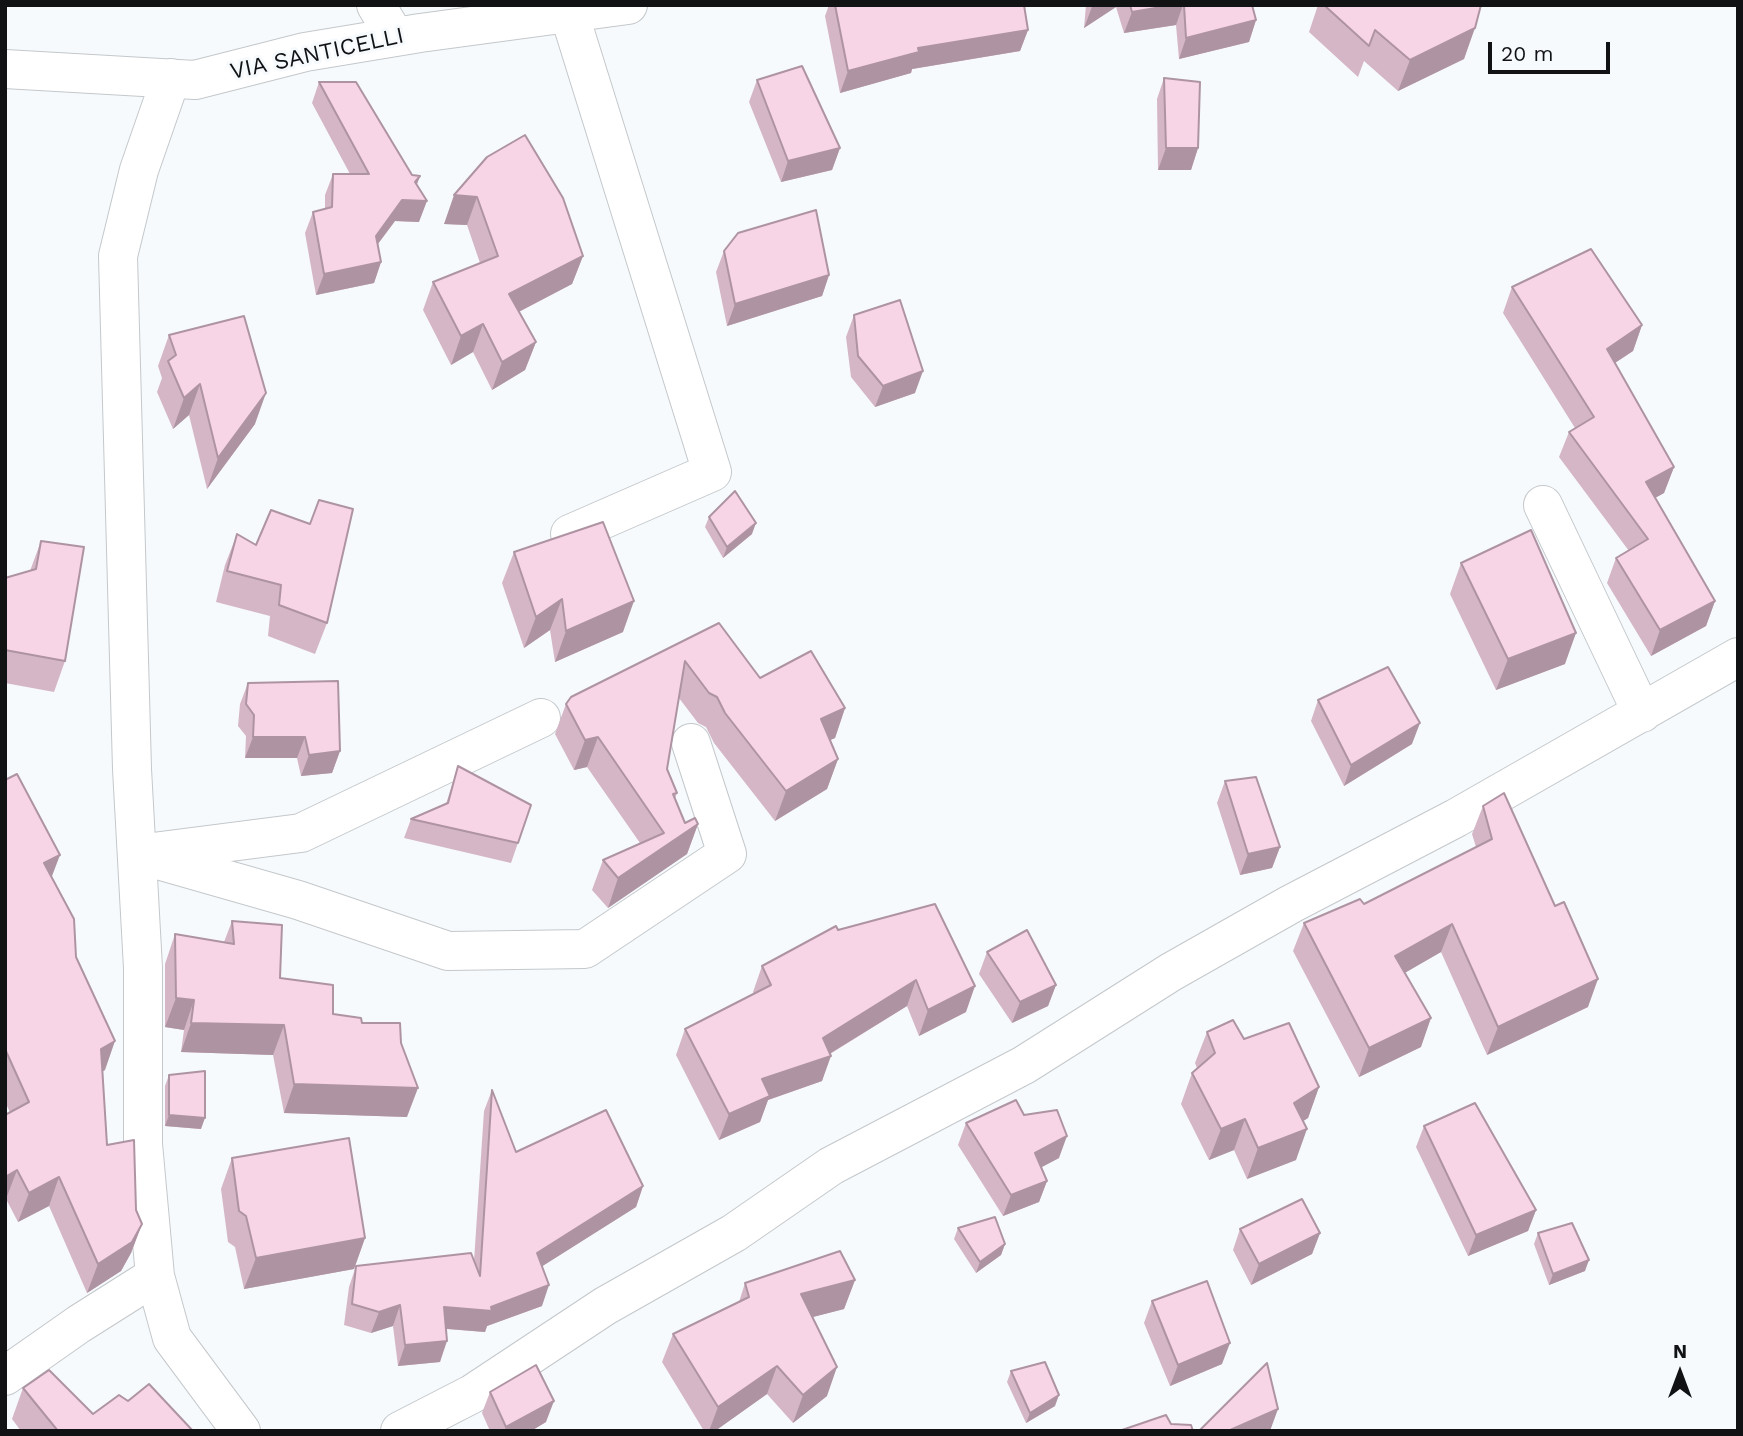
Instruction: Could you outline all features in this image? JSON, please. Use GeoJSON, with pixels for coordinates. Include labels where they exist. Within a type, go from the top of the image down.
{"type":"FeatureCollection","features":[{"type":"Feature","properties":{"kind":"street","name":"VIA SANTICELLI"},"geometry":{"type":"LineString","coordinates":[[5,69],[195,80],[305,52],[386,21],[569,13],[628,5]]}},
{"type":"Feature","properties":{"kind":"street"},"geometry":{"type":"LineString","coordinates":[[569,13],[712,472],[570,534]]}},
{"type":"Feature","properties":{"kind":"street"},"geometry":{"type":"LineString","coordinates":[[170,78],[139,170],[118,256],[120,414],[143,968],[143,1144],[155,1276],[172,1338],[241,1431]]}},
{"type":"Feature","properties":{"kind":"street"},"geometry":{"type":"LineString","coordinates":[[1543,505],[1642,713]]}},
{"type":"Feature","properties":{"kind":"street"},"geometry":{"type":"LineString","coordinates":[[400,1431],[472,1394],[605,1306],[734,1233],[831,1166],[1024,1065],[1195,958],[1467,812],[1738,657]]}},
{"type":"Feature","properties":{"kind":"street"},"geometry":{"type":"LineString","coordinates":[[137,854],[301,833],[541,718]]}},
{"type":"Feature","properties":{"kind":"street"},"geometry":{"type":"LineString","coordinates":[[137,854],[298,900],[448,951],[585,949],[727,854],[691,743]]}},
{"type":"Feature","properties":{"kind":"street"},"geometry":{"type":"LineString","coordinates":[[5,1376],[79,1324],[155,1276]]}},
{"type":"Feature","properties":{"kind":"building"},"geometry":{"type":"Polygon","coordinates":[[[835,5],[1024,5],[1028,30],[918,48],[919,52],[848,71],[835,5]]]}},
{"type":"Feature","properties":{"kind":"building"},"geometry":{"type":"Polygon","coordinates":[[[1130,5],[1173,5],[1132,12],[1130,5]]]}},
{"type":"Feature","properties":{"kind":"building"},"geometry":{"type":"Polygon","coordinates":[[[1184,5],[1252,5],[1256,20],[1186,38],[1184,5]]]}},
{"type":"Feature","properties":{"kind":"building"},"geometry":{"type":"Polygon","coordinates":[[[1324,5],[1481,5],[1475,28],[1410,60],[1375,30],[1369,46],[1324,5]]]}},
{"type":"Feature","properties":{"kind":"building"},"geometry":{"type":"Polygon","coordinates":[[[802,66],[840,148],[788,161],[757,80],[802,66]]]}},
{"type":"Feature","properties":{"kind":"building"},"geometry":{"type":"Polygon","coordinates":[[[1164,78],[1200,82],[1198,148],[1166,148],[1164,78]]]}},
{"type":"Feature","properties":{"kind":"building"},"geometry":{"type":"Polygon","coordinates":[[[319,82],[356,82],[412,175],[420,176],[415,182],[427,201],[402,200],[376,236],[381,262],[324,274],[313,212],[332,207],[333,174],[369,174],[319,82]]]}},
{"type":"Feature","properties":{"kind":"building"},"geometry":{"type":"Polygon","coordinates":[[[525,135],[563,198],[583,256],[509,294],[536,342],[502,362],[483,324],[461,336],[433,282],[498,256],[477,197],[454,195],[487,157],[525,135]]]}},
{"type":"Feature","properties":{"kind":"building"},"geometry":{"type":"Polygon","coordinates":[[[816,210],[829,275],[735,304],[724,251],[738,233],[816,210]]]}},
{"type":"Feature","properties":{"kind":"building"},"geometry":{"type":"Polygon","coordinates":[[[1591,249],[1642,325],[1607,349],[1674,467],[1646,482],[1715,601],[1660,630],[1616,558],[1648,539],[1569,432],[1594,417],[1512,287],[1591,249]]]}},
{"type":"Feature","properties":{"kind":"building"},"geometry":{"type":"Polygon","coordinates":[[[900,300],[923,371],[883,386],[858,356],[854,315],[900,300]]]}},
{"type":"Feature","properties":{"kind":"building"},"geometry":{"type":"Polygon","coordinates":[[[244,316],[266,393],[218,458],[200,384],[184,398],[168,361],[176,355],[169,335],[244,316]]]}},
{"type":"Feature","properties":{"kind":"building"},"geometry":{"type":"Polygon","coordinates":[[[735,491],[756,523],[727,547],[709,517],[735,491]]]}},
{"type":"Feature","properties":{"kind":"building"},"geometry":{"type":"Polygon","coordinates":[[[319,500],[353,509],[327,623],[279,605],[281,585],[227,571],[237,534],[256,545],[271,510],[310,524],[319,500]]]}},
{"type":"Feature","properties":{"kind":"building"},"geometry":{"type":"Polygon","coordinates":[[[603,522],[634,601],[566,631],[562,599],[536,617],[514,552],[603,522]]]}},
{"type":"Feature","properties":{"kind":"building"},"geometry":{"type":"Polygon","coordinates":[[[1531,530],[1576,633],[1508,659],[1461,563],[1531,530]]]}},
{"type":"Feature","properties":{"kind":"building"},"geometry":{"type":"Polygon","coordinates":[[[41,541],[84,547],[65,661],[5,650],[5,578],[36,569],[41,541]]]}},
{"type":"Feature","properties":{"kind":"building"},"geometry":{"type":"Polygon","coordinates":[[[719,623],[760,678],[811,651],[845,708],[821,719],[838,759],[786,791],[725,713],[717,697],[709,693],[685,661],[667,769],[677,793],[673,794],[685,823],[695,818],[698,824],[618,878],[603,860],[664,833],[598,737],[585,740],[566,704],[571,697],[719,623]]]}},
{"type":"Feature","properties":{"kind":"building"},"geometry":{"type":"Polygon","coordinates":[[[1388,667],[1420,723],[1351,765],[1318,700],[1388,667]]]}},
{"type":"Feature","properties":{"kind":"building"},"geometry":{"type":"Polygon","coordinates":[[[338,681],[340,751],[309,755],[305,737],[253,737],[254,715],[246,704],[248,683],[338,681]]]}},
{"type":"Feature","properties":{"kind":"building"},"geometry":{"type":"Polygon","coordinates":[[[458,766],[531,805],[518,843],[411,819],[448,803],[458,766]]]}},
{"type":"Feature","properties":{"kind":"building"},"geometry":{"type":"Polygon","coordinates":[[[17,774],[60,855],[44,863],[74,919],[76,957],[115,1041],[101,1049],[107,1145],[134,1140],[136,1210],[142,1224],[132,1242],[98,1264],[59,1177],[29,1193],[17,1170],[5,1177],[5,1115],[29,1102],[5,1049],[5,780],[17,774]]]}},
{"type":"Feature","properties":{"kind":"building"},"geometry":{"type":"Polygon","coordinates":[[[1256,777],[1280,847],[1248,854],[1225,781],[1256,777]]]}},
{"type":"Feature","properties":{"kind":"building"},"geometry":{"type":"Polygon","coordinates":[[[1504,793],[1555,906],[1564,902],[1598,979],[1498,1027],[1452,924],[1395,956],[1431,1018],[1369,1048],[1304,923],[1360,899],[1364,904],[1492,839],[1483,806],[1504,793]]]}},
{"type":"Feature","properties":{"kind":"building"},"geometry":{"type":"Polygon","coordinates":[[[935,904],[975,986],[928,1010],[916,980],[823,1038],[831,1056],[762,1079],[770,1096],[729,1114],[685,1029],[771,985],[762,966],[836,926],[838,930],[935,904]]]}},
{"type":"Feature","properties":{"kind":"building"},"geometry":{"type":"Polygon","coordinates":[[[232,921],[282,925],[280,978],[333,985],[333,1014],[361,1018],[362,1023],[400,1023],[401,1043],[418,1088],[294,1084],[284,1025],[191,1023],[194,1000],[176,998],[175,934],[234,944],[232,921]]]}},
{"type":"Feature","properties":{"kind":"building"},"geometry":{"type":"Polygon","coordinates":[[[1027,930],[1056,985],[1020,1002],[987,952],[1027,930]]]}},
{"type":"Feature","properties":{"kind":"building"},"geometry":{"type":"Polygon","coordinates":[[[1233,1020],[1244,1039],[1289,1023],[1319,1087],[1294,1103],[1307,1129],[1258,1148],[1245,1119],[1221,1129],[1192,1073],[1215,1053],[1207,1032],[1233,1020]]]}},
{"type":"Feature","properties":{"kind":"building"},"geometry":{"type":"Polygon","coordinates":[[[205,1071],[205,1118],[169,1115],[169,1075],[205,1071]]]}},
{"type":"Feature","properties":{"kind":"building"},"geometry":{"type":"Polygon","coordinates":[[[492,1090],[516,1152],[606,1110],[643,1186],[537,1253],[549,1285],[491,1307],[492,1311],[444,1307],[447,1341],[405,1345],[400,1305],[379,1312],[352,1304],[356,1266],[471,1253],[480,1276],[492,1090]]]}},
{"type":"Feature","properties":{"kind":"building"},"geometry":{"type":"Polygon","coordinates":[[[1016,1100],[1024,1115],[1057,1110],[1067,1136],[1035,1153],[1047,1181],[1011,1195],[966,1123],[1016,1100]]]}},
{"type":"Feature","properties":{"kind":"building"},"geometry":{"type":"Polygon","coordinates":[[[1475,1103],[1536,1210],[1476,1235],[1424,1126],[1475,1103]]]}},
{"type":"Feature","properties":{"kind":"building"},"geometry":{"type":"Polygon","coordinates":[[[349,1138],[365,1238],[256,1258],[246,1216],[239,1211],[232,1158],[349,1138]]]}},
{"type":"Feature","properties":{"kind":"building"},"geometry":{"type":"Polygon","coordinates":[[[1302,1199],[1320,1233],[1259,1264],[1240,1229],[1302,1199]]]}},
{"type":"Feature","properties":{"kind":"building"},"geometry":{"type":"Polygon","coordinates":[[[995,1217],[1005,1244],[980,1262],[958,1228],[995,1217]]]}},
{"type":"Feature","properties":{"kind":"building"},"geometry":{"type":"Polygon","coordinates":[[[1572,1223],[1589,1260],[1553,1274],[1538,1233],[1572,1223]]]}},
{"type":"Feature","properties":{"kind":"building"},"geometry":{"type":"Polygon","coordinates":[[[840,1251],[855,1280],[801,1294],[837,1367],[803,1395],[777,1366],[718,1407],[673,1334],[749,1297],[745,1283],[840,1251]]]}},
{"type":"Feature","properties":{"kind":"building"},"geometry":{"type":"Polygon","coordinates":[[[1207,1281],[1230,1343],[1178,1365],[1152,1301],[1207,1281]]]}},
{"type":"Feature","properties":{"kind":"building"},"geometry":{"type":"Polygon","coordinates":[[[1045,1362],[1059,1395],[1030,1413],[1011,1371],[1045,1362]]]}},
{"type":"Feature","properties":{"kind":"building"},"geometry":{"type":"Polygon","coordinates":[[[1267,1363],[1278,1409],[1228,1431],[1199,1431],[1267,1363]]]}},
{"type":"Feature","properties":{"kind":"building"},"geometry":{"type":"Polygon","coordinates":[[[536,1365],[554,1401],[506,1427],[490,1392],[536,1365]]]}},
{"type":"Feature","properties":{"kind":"building"},"geometry":{"type":"Polygon","coordinates":[[[49,1370],[93,1414],[119,1395],[128,1401],[149,1384],[193,1431],[58,1431],[23,1388],[49,1370]]]}},
{"type":"Feature","properties":{"kind":"building"},"geometry":{"type":"Polygon","coordinates":[[[1166,1415],[1171,1424],[1191,1425],[1193,1431],[1119,1431],[1166,1415]]]}}]}
